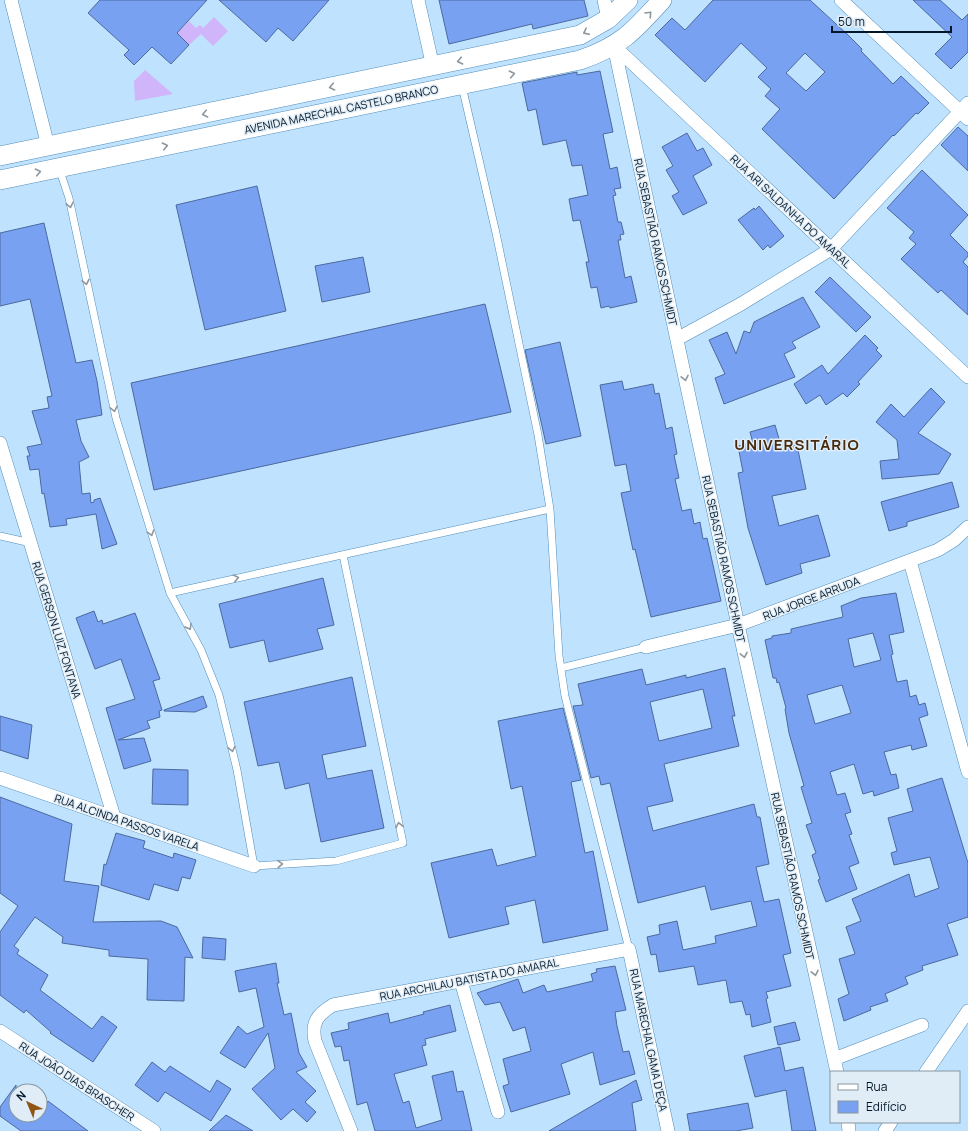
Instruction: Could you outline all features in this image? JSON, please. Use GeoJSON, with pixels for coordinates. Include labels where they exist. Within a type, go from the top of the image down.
{"type":"FeatureCollection","features":[{"type":"Feature","properties":{"kind":"main road","name":"AVENIDA MARECHAL CASTELO BRANCO"},"geometry":{"type":"LineString","coordinates":[[0,156],[433,67],[580,35],[608,19],[628,0]]}},
{"type":"Feature","properties":{"kind":"main road"},"geometry":{"type":"LineString","coordinates":[[614,46],[638,0]]}},
{"type":"Feature","properties":{"kind":"main road","name":"AVENIDA MARECHAL CASTELO BRANCO"},"geometry":{"type":"LineString","coordinates":[[0,180],[580,60],[614,46],[627,36],[662,0]]}},
{"type":"Feature","properties":{"kind":"street"},"geometry":{"type":"LineString","coordinates":[[11,0],[48,146]]}},
{"type":"Feature","properties":{"kind":"street"},"geometry":{"type":"LineString","coordinates":[[418,0],[433,67]]}},
{"type":"Feature","properties":{"kind":"street"},"geometry":{"type":"LineString","coordinates":[[604,0],[608,19]]}},
{"type":"Feature","properties":{"kind":"street"},"geometry":{"type":"LineString","coordinates":[[676,339],[741,304],[831,249],[965,111],[841,0]]}},
{"type":"Feature","properties":{"kind":"street","name":"RUA ARI SALDANHA DO AMARAL"},"geometry":{"type":"LineString","coordinates":[[614,46],[968,377]]}},
{"type":"Feature","properties":{"kind":"street","name":"RUA SEBASTIÃO RAMOS SCHMIDT"},"geometry":{"type":"LineString","coordinates":[[614,46],[738,626],[837,1071]]}},
{"type":"Feature","properties":{"kind":"street","name":"RUA GERSON LUIZ FONTANA"},"geometry":{"type":"LineString","coordinates":[[0,443],[114,817]]}},
{"type":"Feature","properties":{"kind":"street","name":"RUA JORGE ARRUDA"},"geometry":{"type":"LineString","coordinates":[[646,648],[738,626],[938,550],[954,540],[968,528]]}},
{"type":"Feature","properties":{"kind":"street"},"geometry":{"type":"LineString","coordinates":[[910,561],[968,772]]}},
{"type":"Feature","properties":{"kind":"street","name":"RUA ALCINDA PASSOS VARELA"},"geometry":{"type":"LineString","coordinates":[[0,778],[254,866]]}},
{"type":"Feature","properties":{"kind":"street","name":"RUA ARCHILAU BATISTA DO AMARAL"},"geometry":{"type":"LineString","coordinates":[[351,1131],[313,1031],[315,1020],[322,1011],[333,1005],[629,949]]}},
{"type":"Feature","properties":{"kind":"street","name":"RUA MARECHAL GAMA D'EÇA"},"geometry":{"type":"LineString","coordinates":[[629,949],[668,1131]]}},
{"type":"Feature","properties":{"kind":"street"},"geometry":{"type":"LineString","coordinates":[[461,981],[498,1112]]}},
{"type":"Feature","properties":{"kind":"street"},"geometry":{"type":"LineString","coordinates":[[927,1071],[968,1011]]}},
{"type":"Feature","properties":{"kind":"street"},"geometry":{"type":"LineString","coordinates":[[834,1059],[922,1025]]}},
{"type":"Feature","properties":{"kind":"street","name":"RUA JOÃO DIAS BRASCHER"},"geometry":{"type":"LineString","coordinates":[[0,1031],[154,1131]]}},
{"type":"Feature","properties":{"kind":"lane"},"geometry":{"type":"LineString","coordinates":[[462,84],[528,388],[550,509],[561,668],[565,696],[629,949]]}},
{"type":"Feature","properties":{"kind":"lane"},"geometry":{"type":"LineString","coordinates":[[59,168],[69,198],[116,418],[170,593],[201,650],[219,695],[237,770],[254,866],[336,861],[403,843],[343,555]]}},
{"type":"Feature","properties":{"kind":"lane"},"geometry":{"type":"LineString","coordinates":[[170,593],[550,509]]}},
{"type":"Feature","properties":{"kind":"lane"},"geometry":{"type":"LineString","coordinates":[[0,536],[31,544]]}},
{"type":"Feature","properties":{"kind":"lane"},"geometry":{"type":"LineString","coordinates":[[561,668],[646,648]]}},
{"type":"Feature","properties":{"kind":"shaded area"},"geometry":{"type":"Polygon","coordinates":[[[214,17],[228,31],[213,46],[201,34],[189,45],[177,33],[189,21],[196,28],[200,25],[203,28],[214,17]]]}},
{"type":"Feature","properties":{"kind":"shaded area"},"geometry":{"type":"Polygon","coordinates":[[[145,70],[173,94],[135,101],[134,81],[145,70]]]}},
{"type":"Feature","properties":{"kind":"building"},"geometry":{"type":"Polygon","coordinates":[[[100,0],[207,0],[177,33],[189,45],[171,64],[152,47],[134,65],[124,55],[129,50],[88,13],[100,0]]]}},
{"type":"Feature","properties":{"kind":"building"},"geometry":{"type":"Polygon","coordinates":[[[219,0],[329,0],[293,41],[278,28],[266,42],[219,0]]]}},
{"type":"Feature","properties":{"kind":"building"},"geometry":{"type":"Polygon","coordinates":[[[439,0],[584,0],[588,16],[533,29],[532,24],[449,44],[439,0]]]}},
{"type":"Feature","properties":{"kind":"building"},"geometry":{"type":"Polygon","coordinates":[[[713,0],[810,0],[862,49],[861,51],[893,84],[901,76],[929,103],[918,114],[916,113],[894,136],[893,135],[834,199],[762,129],[780,109],[765,96],[771,89],[758,77],[767,68],[741,43],[705,82],[655,35],[672,18],[685,30],[713,0]],[[805,53],[786,73],[806,91],[825,72],[805,53]]]}},
{"type":"Feature","properties":{"kind":"building"},"geometry":{"type":"Polygon","coordinates":[[[913,0],[940,0],[962,20],[968,14],[968,52],[951,69],[935,54],[952,37],[913,0]]]}},
{"type":"Feature","properties":{"kind":"building"},"geometry":{"type":"Polygon","coordinates":[[[600,71],[613,132],[603,134],[610,169],[617,167],[621,188],[614,189],[616,195],[613,196],[618,222],[621,222],[624,234],[620,235],[621,240],[618,240],[625,278],[631,276],[637,302],[610,308],[609,306],[601,308],[597,287],[591,288],[586,262],[589,262],[580,220],[573,221],[569,199],[588,195],[582,165],[572,166],[566,140],[543,145],[536,109],[528,111],[522,83],[577,72],[577,75],[600,71]]]}},
{"type":"Feature","properties":{"kind":"building"},"geometry":{"type":"Polygon","coordinates":[[[958,127],[968,136],[968,171],[941,145],[958,127]]]}},
{"type":"Feature","properties":{"kind":"building"},"geometry":{"type":"Polygon","coordinates":[[[687,133],[697,151],[703,148],[712,165],[693,176],[707,203],[683,215],[672,196],[679,192],[666,170],[673,166],[662,147],[687,133]]]}},
{"type":"Feature","properties":{"kind":"building"},"geometry":{"type":"Polygon","coordinates":[[[922,170],[968,215],[950,235],[968,253],[968,256],[963,262],[968,267],[968,315],[941,290],[938,293],[901,259],[916,244],[909,238],[914,232],[887,208],[922,170]]]}},
{"type":"Feature","properties":{"kind":"building"},"geometry":{"type":"Polygon","coordinates":[[[257,186],[286,311],[205,330],[176,205],[257,186]]]}},
{"type":"Feature","properties":{"kind":"building"},"geometry":{"type":"Polygon","coordinates":[[[759,206],[784,236],[770,248],[768,245],[763,250],[738,220],[759,206]]]}},
{"type":"Feature","properties":{"kind":"building"},"geometry":{"type":"Polygon","coordinates":[[[44,223],[76,363],[92,360],[97,381],[102,415],[76,420],[81,441],[89,457],[79,462],[82,494],[90,493],[91,503],[100,498],[117,544],[102,549],[96,514],[66,519],[67,525],[50,527],[44,493],[42,494],[39,469],[30,470],[27,456],[30,456],[27,447],[42,444],[32,411],[49,408],[47,397],[52,396],[30,299],[0,306],[0,233],[44,223]]]}},
{"type":"Feature","properties":{"kind":"building"},"geometry":{"type":"Polygon","coordinates":[[[363,257],[370,292],[322,302],[315,266],[363,257]]]}},
{"type":"Feature","properties":{"kind":"building"},"geometry":{"type":"Polygon","coordinates":[[[830,277],[871,317],[856,332],[815,292],[830,277]]]}},
{"type":"Feature","properties":{"kind":"building"},"geometry":{"type":"Polygon","coordinates":[[[803,297],[820,327],[792,342],[796,348],[784,354],[795,377],[724,404],[715,378],[725,374],[709,340],[727,332],[736,354],[744,331],[750,333],[754,322],[803,297]]]}},
{"type":"Feature","properties":{"kind":"building"},"geometry":{"type":"Polygon","coordinates":[[[485,304],[511,412],[154,490],[131,383],[485,304]]]}},
{"type":"Feature","properties":{"kind":"building"},"geometry":{"type":"Polygon","coordinates":[[[865,335],[878,348],[876,350],[882,356],[858,382],[860,384],[847,397],[843,393],[826,405],[820,395],[806,404],[794,384],[822,365],[828,374],[865,335]]]}},
{"type":"Feature","properties":{"kind":"building"},"geometry":{"type":"Polygon","coordinates":[[[560,342],[581,436],[546,444],[525,350],[560,342]]]}},
{"type":"Feature","properties":{"kind":"building"},"geometry":{"type":"Polygon","coordinates":[[[622,381],[624,390],[653,384],[655,394],[659,393],[666,429],[672,427],[677,454],[674,455],[679,478],[675,479],[682,511],[691,509],[694,524],[700,522],[703,539],[707,538],[721,601],[651,617],[635,549],[633,550],[621,493],[631,491],[626,464],[615,466],[600,385],[622,381]]]}},
{"type":"Feature","properties":{"kind":"building"},"geometry":{"type":"Polygon","coordinates":[[[931,388],[945,402],[918,433],[951,454],[939,474],[882,479],[880,461],[899,459],[897,440],[876,422],[891,404],[904,417],[931,388]]]}},
{"type":"Feature","properties":{"kind":"building"},"geometry":{"type":"Polygon","coordinates":[[[775,425],[782,449],[797,445],[806,489],[772,496],[779,526],[818,515],[830,556],[800,564],[802,573],[766,585],[748,528],[738,473],[743,472],[738,446],[753,443],[750,432],[775,425]]]}},
{"type":"Feature","properties":{"kind":"building"},"geometry":{"type":"Polygon","coordinates":[[[952,482],[959,507],[907,522],[907,526],[889,531],[881,502],[952,482]]]}},
{"type":"Feature","properties":{"kind":"building"},"geometry":{"type":"Polygon","coordinates":[[[323,578],[334,625],[317,629],[323,649],[269,662],[264,640],[230,648],[219,604],[323,578]]]}},
{"type":"Feature","properties":{"kind":"building"},"geometry":{"type":"Polygon","coordinates":[[[896,593],[904,632],[889,635],[893,654],[891,655],[897,682],[907,680],[910,697],[916,695],[919,705],[925,703],[928,715],[919,718],[927,746],[912,750],[911,745],[884,752],[891,775],[896,774],[899,788],[874,796],[873,791],[863,794],[854,764],[830,772],[837,795],[845,793],[851,812],[845,814],[852,834],[849,835],[859,863],[849,867],[857,889],[826,902],[818,880],[820,879],[812,855],[816,853],[806,825],[812,823],[801,787],[804,786],[789,733],[786,708],[779,682],[777,683],[776,678],[773,678],[765,640],[772,638],[772,636],[791,633],[791,629],[843,617],[841,606],[861,598],[896,593]],[[873,633],[848,639],[854,667],[881,660],[873,633]],[[842,685],[807,695],[815,724],[851,713],[842,685]]]}},
{"type":"Feature","properties":{"kind":"building"},"geometry":{"type":"Polygon","coordinates":[[[94,611],[98,622],[102,620],[103,624],[135,613],[160,679],[153,681],[162,710],[159,711],[160,717],[147,721],[150,728],[118,740],[144,738],[151,761],[124,769],[106,708],[135,699],[121,659],[95,669],[76,618],[94,611]]]}},
{"type":"Feature","properties":{"kind":"building"},"geometry":{"type":"Polygon","coordinates":[[[725,668],[735,716],[732,716],[739,746],[664,764],[673,801],[647,807],[653,831],[754,804],[757,817],[760,817],[769,864],[756,867],[764,902],[779,899],[791,953],[783,955],[791,986],[766,992],[771,1022],[752,1027],[750,1014],[746,1015],[742,1001],[730,1003],[726,980],[698,985],[694,966],[659,972],[656,954],[651,955],[647,937],[660,934],[659,925],[677,921],[683,950],[716,943],[715,936],[757,926],[751,901],[711,910],[705,886],[638,903],[610,783],[601,785],[599,776],[591,778],[573,706],[583,705],[578,684],[642,669],[646,685],[686,675],[686,678],[725,668]],[[703,689],[650,702],[659,741],[712,728],[703,689]]]}},
{"type":"Feature","properties":{"kind":"building"},"geometry":{"type":"Polygon","coordinates":[[[352,677],[366,746],[322,755],[327,779],[372,770],[384,828],[321,842],[309,783],[285,789],[279,762],[258,766],[244,702],[352,677]]]}},
{"type":"Feature","properties":{"kind":"building"},"geometry":{"type":"Polygon","coordinates":[[[203,696],[207,707],[195,712],[164,711],[164,710],[203,696]]]}},
{"type":"Feature","properties":{"kind":"building"},"geometry":{"type":"Polygon","coordinates":[[[563,708],[581,780],[571,782],[585,853],[593,851],[608,930],[543,943],[535,900],[505,907],[509,924],[449,938],[431,863],[492,849],[497,866],[536,856],[522,786],[511,789],[498,721],[563,708]]]}},
{"type":"Feature","properties":{"kind":"building"},"geometry":{"type":"Polygon","coordinates":[[[0,716],[32,725],[28,759],[0,750],[0,716]]]}},
{"type":"Feature","properties":{"kind":"building"},"geometry":{"type":"Polygon","coordinates":[[[153,769],[188,770],[188,805],[152,804],[153,769]]]}},
{"type":"Feature","properties":{"kind":"building"},"geometry":{"type":"Polygon","coordinates":[[[942,778],[968,863],[968,917],[947,924],[958,955],[922,966],[923,970],[905,977],[908,984],[885,994],[888,1001],[870,1007],[871,1010],[844,1021],[838,999],[849,994],[839,959],[855,954],[846,927],[861,921],[852,899],[909,874],[915,897],[939,888],[930,857],[894,865],[891,853],[897,851],[888,818],[913,811],[907,789],[942,778]]]}},
{"type":"Feature","properties":{"kind":"building"},"geometry":{"type":"Polygon","coordinates":[[[0,797],[72,824],[64,881],[99,886],[93,922],[161,921],[177,927],[193,958],[185,957],[184,1001],[147,1000],[148,959],[109,956],[109,950],[62,943],[63,937],[35,917],[14,946],[19,950],[17,954],[48,975],[40,990],[92,1029],[102,1016],[117,1027],[93,1062],[50,1033],[51,1032],[26,1010],[24,1013],[0,995],[0,932],[18,906],[0,893],[0,797]]]}},
{"type":"Feature","properties":{"kind":"building"},"geometry":{"type":"Polygon","coordinates":[[[116,833],[145,841],[143,848],[173,858],[174,853],[196,860],[190,879],[182,877],[178,891],[154,884],[149,900],[101,885],[104,864],[106,865],[116,833]]]}},
{"type":"Feature","properties":{"kind":"building"},"geometry":{"type":"Polygon","coordinates":[[[203,937],[226,939],[225,960],[202,958],[203,937]]]}},
{"type":"Feature","properties":{"kind":"building"},"geometry":{"type":"Polygon","coordinates":[[[276,963],[279,983],[277,983],[284,1015],[291,1013],[299,1053],[307,1067],[296,1072],[316,1091],[305,1102],[316,1112],[307,1122],[293,1109],[281,1120],[252,1089],[275,1068],[268,1033],[245,1068],[220,1053],[238,1026],[247,1034],[264,1027],[256,988],[239,992],[235,971],[276,963]]]}},
{"type":"Feature","properties":{"kind":"building"},"geometry":{"type":"Polygon","coordinates":[[[615,966],[626,1010],[615,1012],[617,1026],[623,1052],[629,1051],[635,1074],[600,1085],[593,1052],[561,1064],[570,1094],[511,1112],[503,1086],[509,1084],[503,1059],[531,1051],[525,1027],[513,1031],[500,1002],[485,1005],[477,993],[518,979],[523,993],[544,985],[547,992],[593,981],[591,974],[597,972],[596,969],[615,966]]]}},
{"type":"Feature","properties":{"kind":"building"},"geometry":{"type":"Polygon","coordinates":[[[450,1005],[456,1031],[425,1039],[426,1045],[422,1046],[427,1065],[394,1074],[403,1103],[409,1101],[416,1128],[442,1120],[432,1076],[453,1071],[457,1092],[463,1091],[472,1131],[375,1131],[367,1102],[357,1105],[349,1060],[344,1061],[341,1046],[335,1047],[331,1033],[349,1029],[348,1023],[388,1013],[390,1023],[450,1005]]]}},
{"type":"Feature","properties":{"kind":"building"},"geometry":{"type":"Polygon","coordinates":[[[795,1022],[800,1040],[778,1045],[774,1027],[795,1022]]]}},
{"type":"Feature","properties":{"kind":"building"},"geometry":{"type":"Polygon","coordinates":[[[780,1047],[785,1071],[803,1067],[816,1131],[792,1131],[786,1090],[755,1097],[744,1056],[780,1047]]]}},
{"type":"Feature","properties":{"kind":"building"},"geometry":{"type":"Polygon","coordinates":[[[152,1062],[165,1072],[170,1066],[210,1092],[217,1080],[231,1089],[211,1121],[165,1092],[158,1102],[135,1085],[152,1062]]]}},
{"type":"Feature","properties":{"kind":"building"},"geometry":{"type":"Polygon","coordinates":[[[636,1080],[642,1100],[632,1103],[636,1131],[549,1131],[636,1080]]]}},
{"type":"Feature","properties":{"kind":"building"},"geometry":{"type":"Polygon","coordinates":[[[8,1096],[8,1122],[0,1116],[0,1107],[8,1096]]]}},
{"type":"Feature","properties":{"kind":"building"},"geometry":{"type":"Polygon","coordinates":[[[48,1101],[88,1131],[21,1131],[10,1123],[48,1123],[48,1101]]]}},
{"type":"Feature","properties":{"kind":"building"},"geometry":{"type":"Polygon","coordinates":[[[748,1103],[753,1128],[736,1131],[690,1131],[687,1114],[748,1103]]]}},
{"type":"Feature","properties":{"kind":"building"},"geometry":{"type":"Polygon","coordinates":[[[226,1115],[253,1131],[209,1131],[226,1115]]]}},
{"type":"Feature","properties":{"kind":"district","name":"UNIVERSITÁRIO"},"geometry":{"type":"Point","coordinates":[797,444]}}]}
